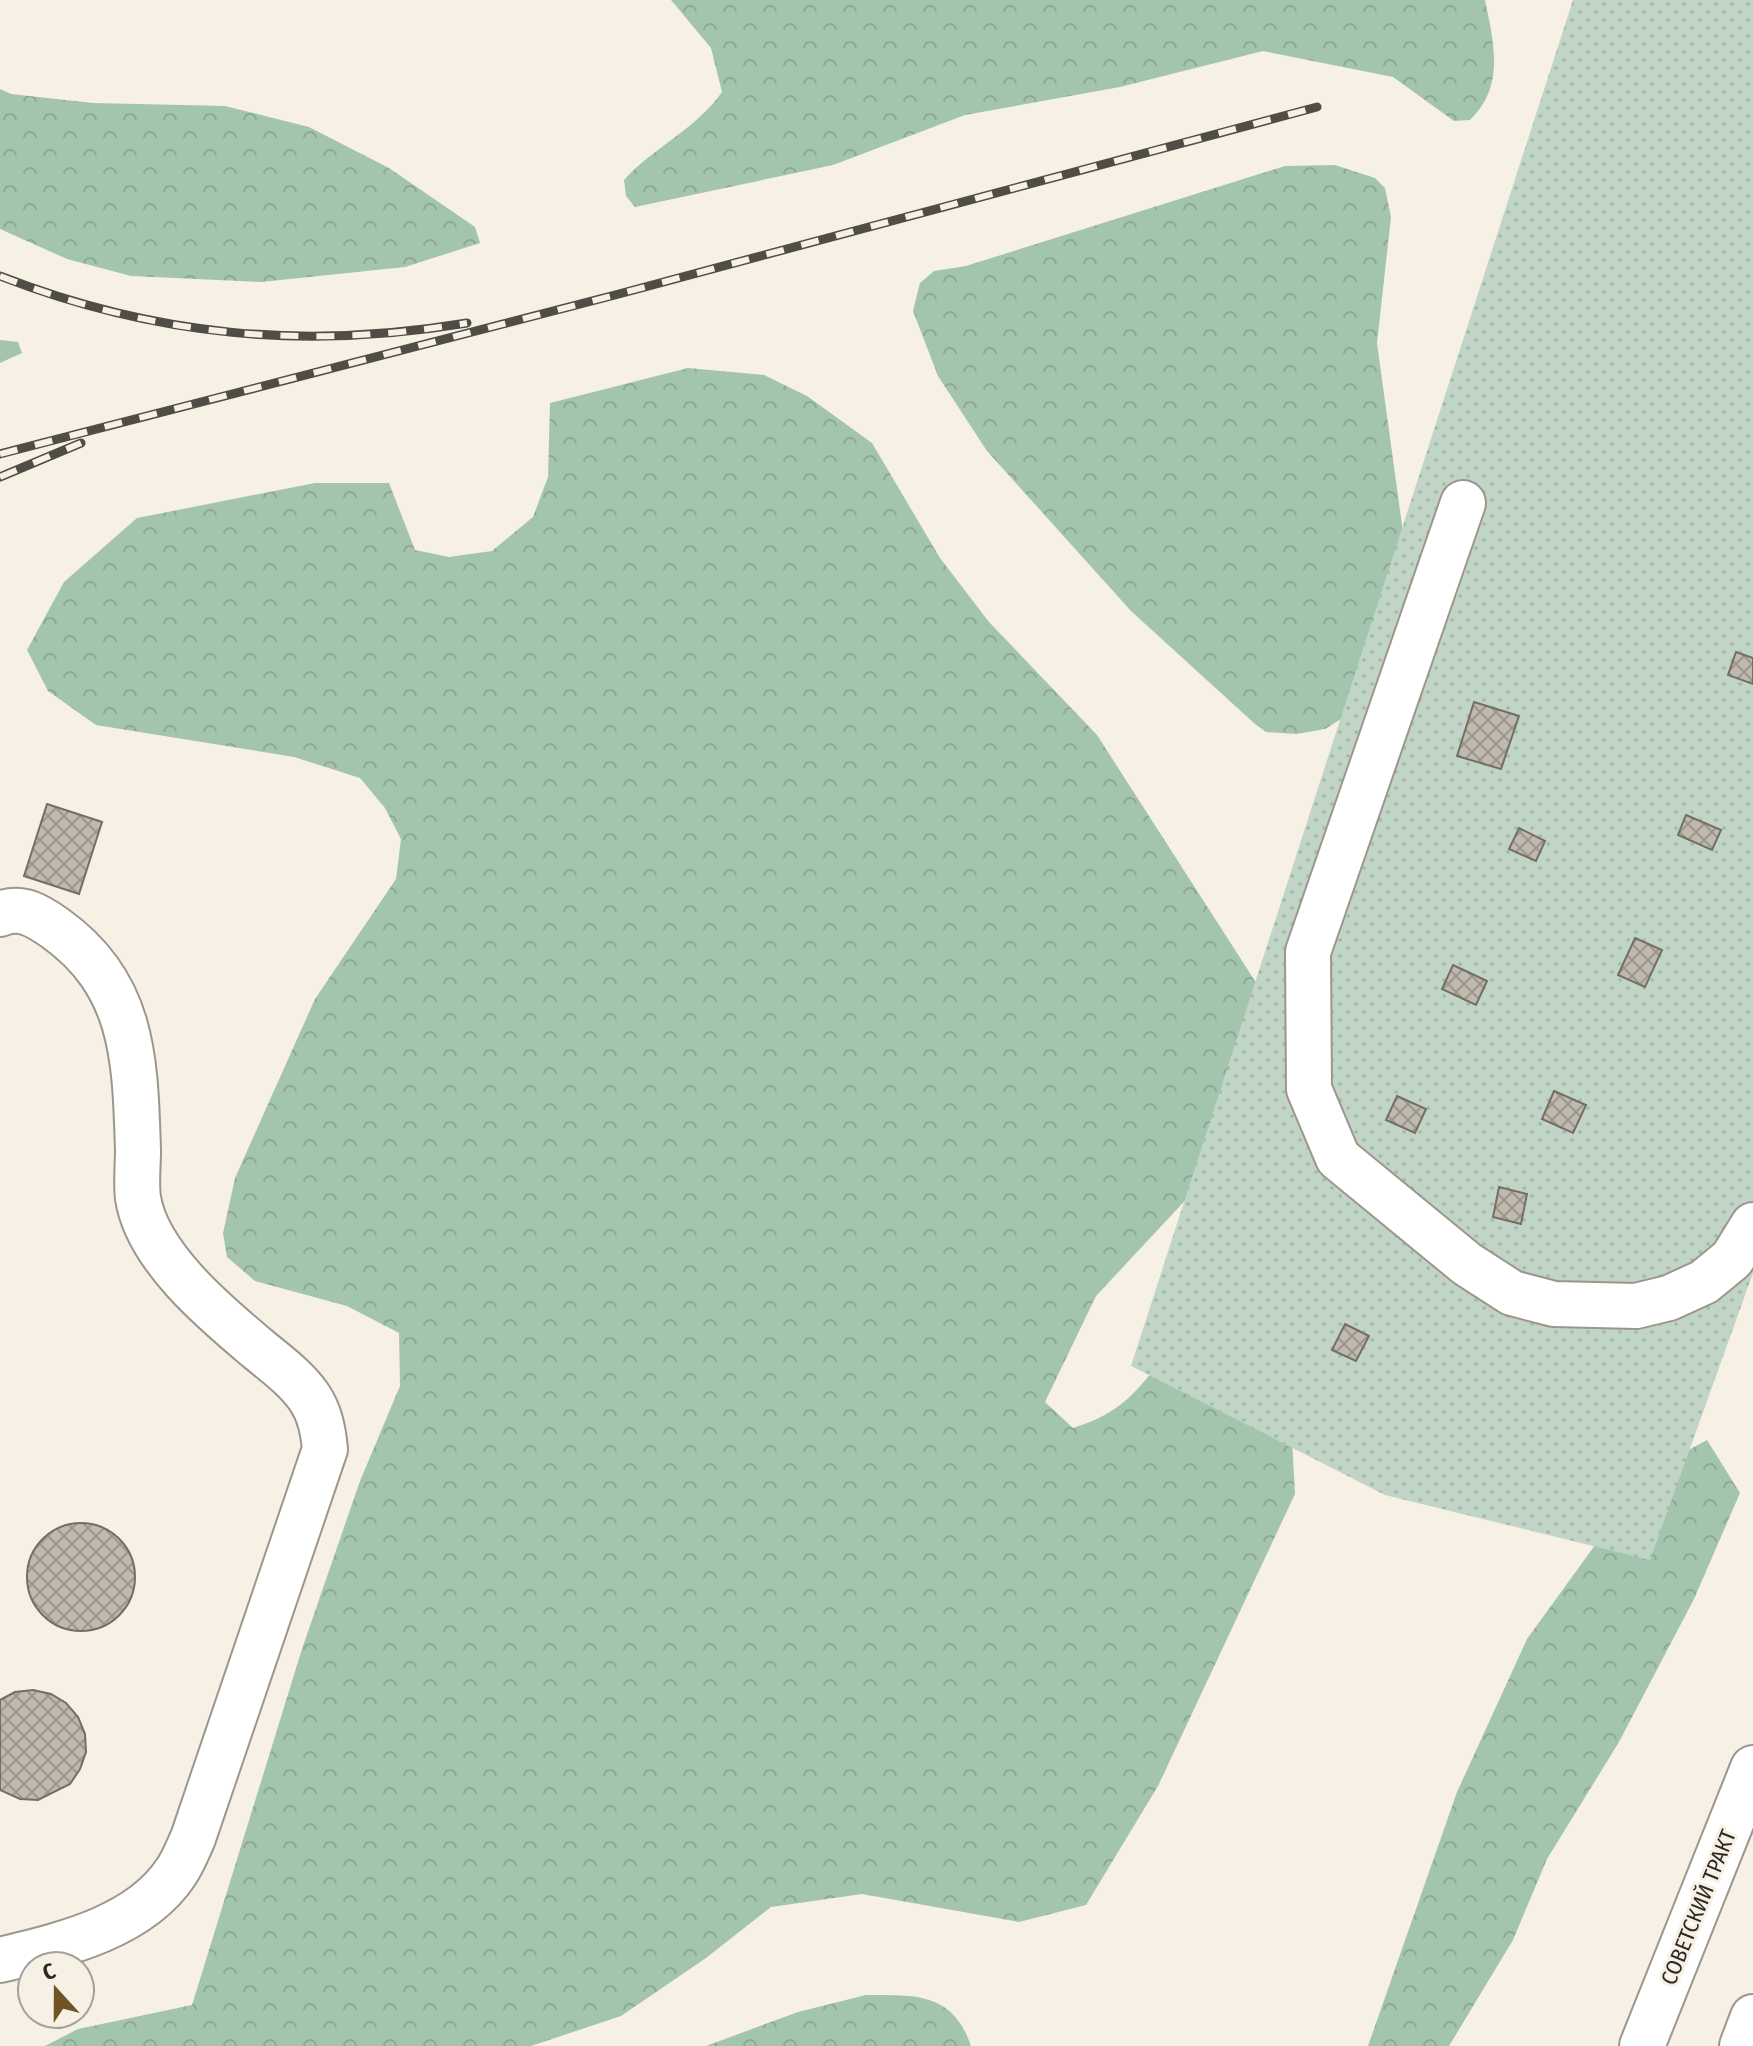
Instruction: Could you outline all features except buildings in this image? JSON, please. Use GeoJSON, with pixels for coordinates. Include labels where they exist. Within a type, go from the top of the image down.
{"type":"FeatureCollection","features":[{"type":"Feature","properties":{"kind":"main road"},"geometry":{"type":"LineString","coordinates":[[1463,503],[1308,952],[1309,1089],[1338,1158],[1467,1264],[1512,1293],[1554,1304],[1636,1306],[1669,1298],[1704,1282],[1732,1259],[1753,1225]]}},
{"type":"Feature","properties":{"kind":"main road"},"geometry":{"type":"LineString","coordinates":[[0,914],[11,909],[36,915],[67,937],[102,975],[130,1036],[138,1199],[155,1241],[217,1314],[293,1378],[310,1398],[322,1424],[325,1449],[193,1838],[176,1872],[154,1898],[98,1931],[59,1946],[0,1960]]}},
{"type":"Feature","properties":{"kind":"main road","name":"СОВЕТСКИЙ ТРАКТ"},"geometry":{"type":"LineString","coordinates":[[1642,2046],[1753,1768]]}},
{"type":"Feature","properties":{"kind":"main road"},"geometry":{"type":"LineString","coordinates":[[1742,2046],[1753,2017]]}},
{"type":"Feature","properties":{"kind":"green space"},"geometry":{"type":"Polygon","coordinates":[[[671,0],[1485,0],[1494,64],[1488,93],[1470,120],[1454,121],[1393,77],[1263,51],[1120,87],[965,115],[833,165],[635,207],[626,196],[624,180],[700,117],[722,92],[711,48],[671,0]]]}},
{"type":"Feature","properties":{"kind":"green space"},"geometry":{"type":"Polygon","coordinates":[[[1573,0],[1753,0],[1753,1273],[1650,1560],[1385,1495],[1131,1366],[1573,0]]]}},
{"type":"Feature","properties":{"kind":"green space"},"geometry":{"type":"Polygon","coordinates":[[[0,89],[11,94],[93,103],[225,106],[309,127],[389,168],[475,227],[480,243],[405,267],[261,282],[131,276],[67,259],[0,229],[0,89]]]}},
{"type":"Feature","properties":{"kind":"green space"},"geometry":{"type":"Polygon","coordinates":[[[1335,165],[1375,178],[1385,188],[1391,217],[1377,343],[1405,547],[1349,714],[1325,729],[1297,734],[1266,732],[1131,611],[987,451],[938,376],[913,311],[920,283],[934,271],[966,266],[1285,166],[1335,165]]]}},
{"type":"Feature","properties":{"kind":"green space"},"geometry":{"type":"Polygon","coordinates":[[[0,340],[18,342],[22,353],[0,363],[0,340]]]}},
{"type":"Feature","properties":{"kind":"green space"},"geometry":{"type":"Polygon","coordinates":[[[688,368],[764,375],[807,396],[872,443],[940,558],[989,622],[1097,735],[1273,1009],[1208,1176],[1096,1296],[1045,1402],[1073,1428],[1090,1422],[1127,1399],[1167,1353],[1291,1423],[1295,1494],[1158,1786],[1086,1905],[1019,1922],[862,1894],[771,1907],[706,1958],[621,2016],[531,2046],[45,2046],[76,2030],[96,2030],[96,2025],[192,2005],[302,1649],[360,1481],[400,1386],[399,1333],[347,1306],[255,1281],[227,1257],[223,1233],[235,1178],[315,999],[396,879],[401,839],[385,808],[360,778],[294,757],[96,725],[48,691],[27,650],[64,582],[137,518],[315,483],[389,483],[415,550],[449,557],[492,551],[533,517],[548,477],[550,403],[688,368]]]}},
{"type":"Feature","properties":{"kind":"green space"},"geometry":{"type":"Polygon","coordinates":[[[1707,1440],[1740,1493],[1694,1599],[1619,1742],[1547,1859],[1513,1940],[1449,2046],[1368,2046],[1457,1792],[1527,1639],[1648,1472],[1707,1440]]]}},
{"type":"Feature","properties":{"kind":"green space"},"geometry":{"type":"Polygon","coordinates":[[[866,1995],[916,1997],[943,2006],[954,2015],[971,2046],[706,2046],[798,2012],[866,1995]]]}},
{"type":"Feature","properties":{"kind":"railway"},"geometry":{"type":"LineString","coordinates":[[0,454],[615,295],[1317,107]]}},
{"type":"Feature","properties":{"kind":"railway"},"geometry":{"type":"LineString","coordinates":[[0,276],[115,312],[230,332],[288,336],[347,335],[467,323]]}},
{"type":"Feature","properties":{"kind":"railway"},"geometry":{"type":"LineString","coordinates":[[0,477],[81,443]]}}]}
